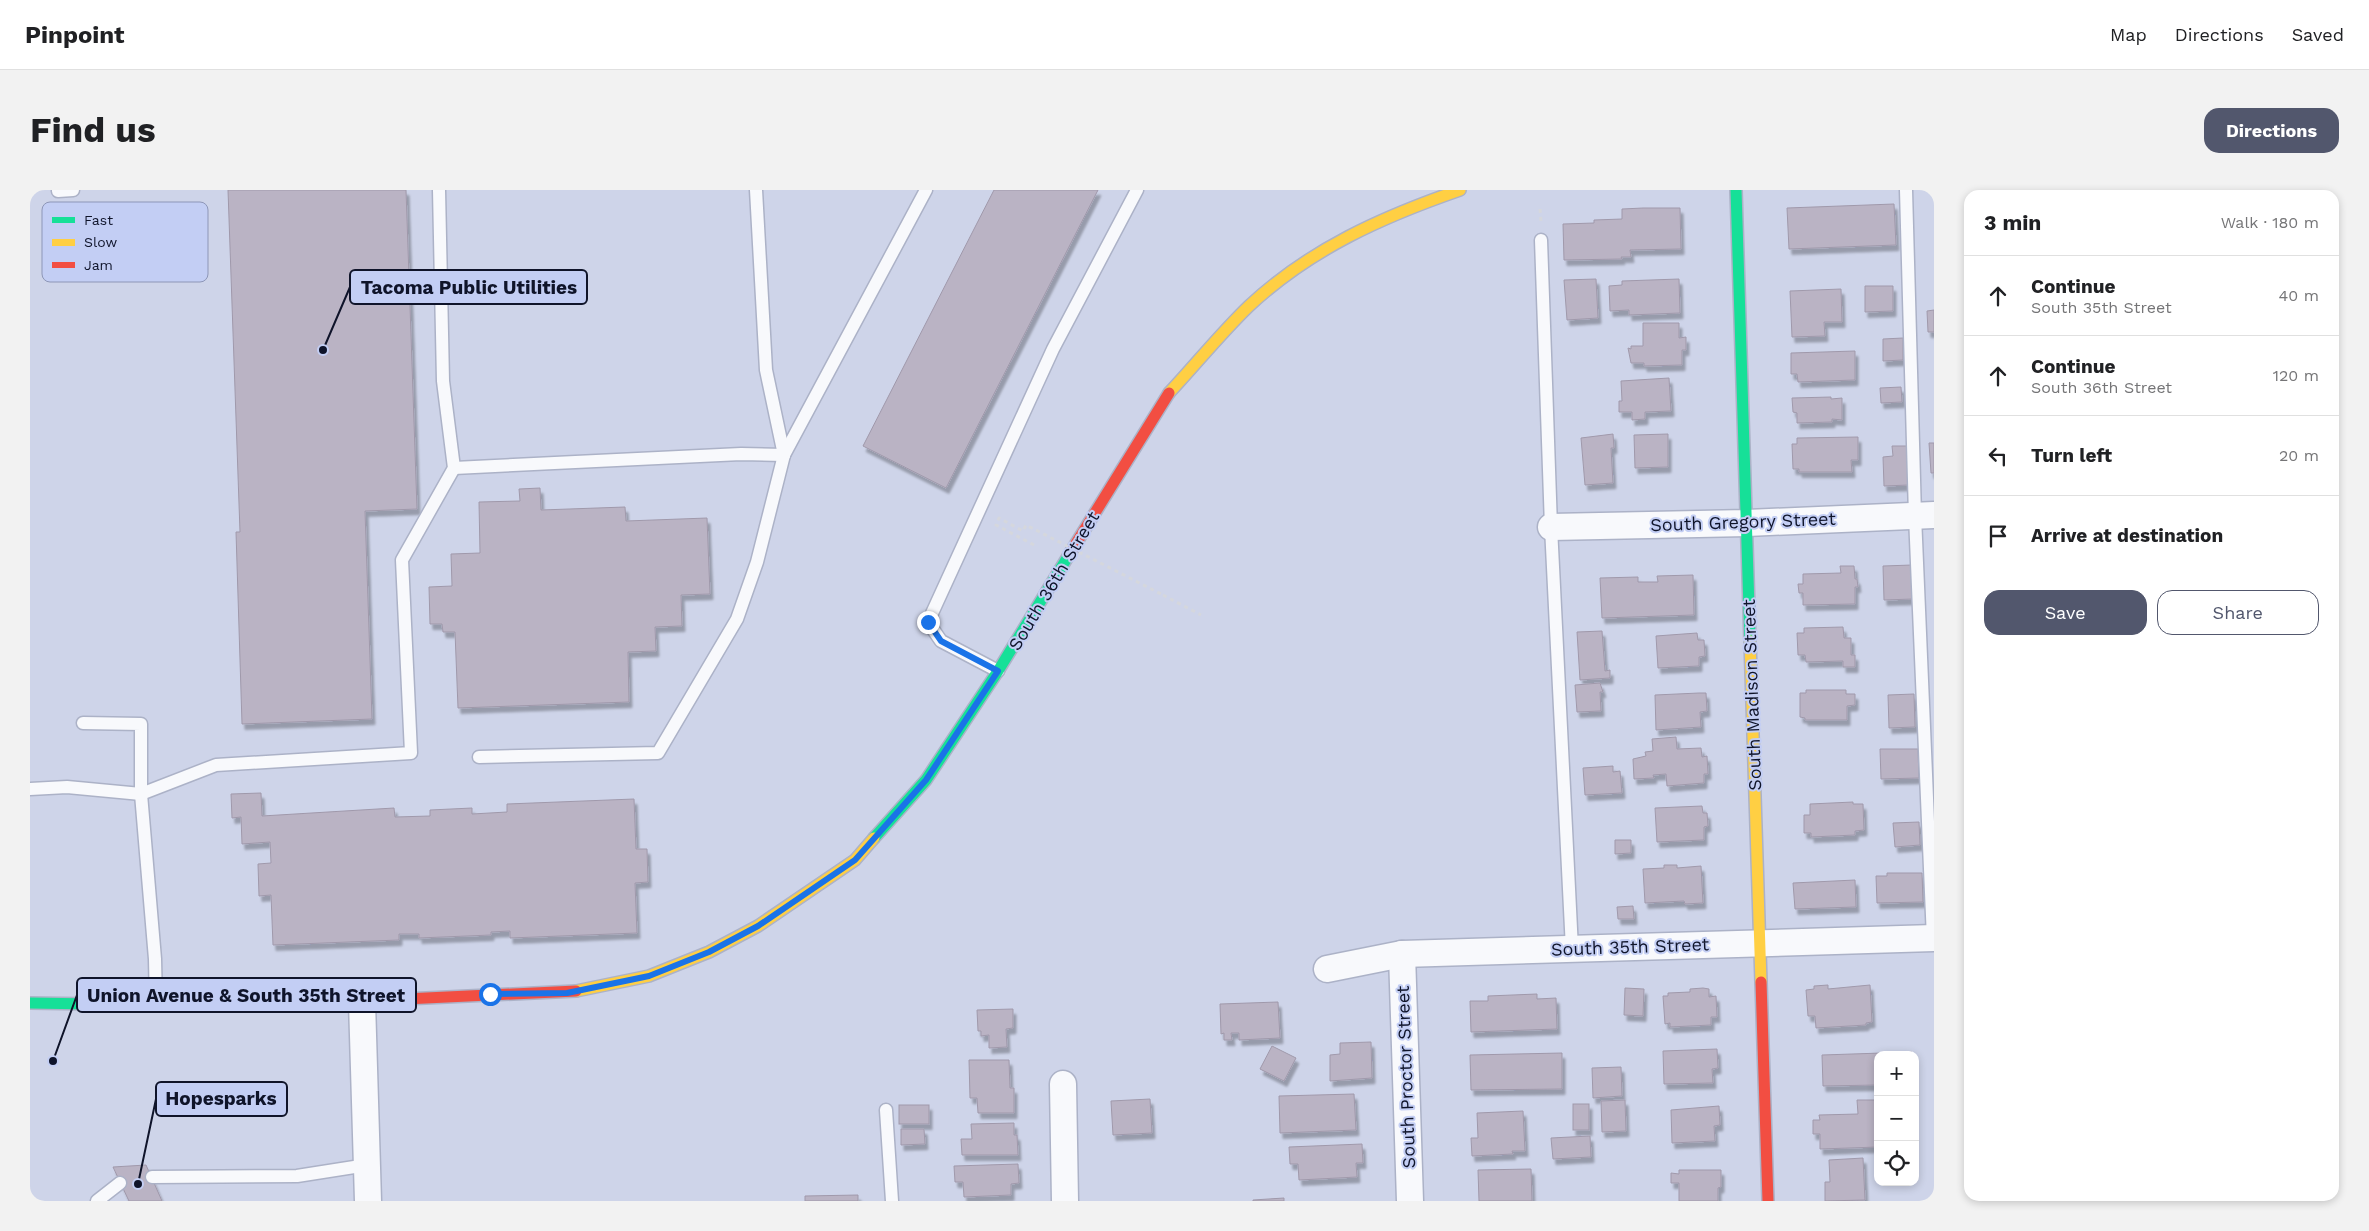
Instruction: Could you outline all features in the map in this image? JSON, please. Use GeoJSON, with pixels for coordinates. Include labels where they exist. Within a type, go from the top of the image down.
{"type":"FeatureCollection","features":[{"type":"Feature","properties":{"kind":"street","name":"South 36th Street"},"geometry":{"type":"LineString","coordinates":[[362,1002],[397,998],[567,993],[649,976],[709,952],[758,926],[855,860],[926,780],[998,671],[1169,393],[1249,306],[1307,260],[1345,237],[1402,210],[1460,190]]}},
{"type":"Feature","properties":{"kind":"street","name":"South Madison Street"},"geometry":{"type":"LineString","coordinates":[[1736,190],[1768,1201]]}},
{"type":"Feature","properties":{"kind":"street","name":"South Gregory Street"},"geometry":{"type":"LineString","coordinates":[[1551,527],[1747,523],[1924,515]]}},
{"type":"Feature","properties":{"kind":"street","name":"South 35th Street"},"geometry":{"type":"LineString","coordinates":[[1327,969],[1402,954],[1934,938]]}},
{"type":"Feature","properties":{"kind":"street","name":"South Proctor Street"},"geometry":{"type":"LineString","coordinates":[[1402,954],[1410,1201]]}},
{"type":"Feature","properties":{"kind":"street"},"geometry":{"type":"LineString","coordinates":[[30,1003],[156,1005],[362,1002],[368,1201]]}},
{"type":"Feature","properties":{"kind":"street"},"geometry":{"type":"LineString","coordinates":[[1063,1084],[1065,1201]]}},
{"type":"Feature","properties":{"kind":"lane"},"geometry":{"type":"LineString","coordinates":[[58,191],[73,190]]}},
{"type":"Feature","properties":{"kind":"lane"},"geometry":{"type":"LineString","coordinates":[[30,789],[67,787],[141,794],[216,765],[411,753],[402,560],[454,468],[443,381],[439,190]]}},
{"type":"Feature","properties":{"kind":"lane"},"geometry":{"type":"LineString","coordinates":[[756,190],[766,370],[784,455]]}},
{"type":"Feature","properties":{"kind":"lane"},"geometry":{"type":"LineString","coordinates":[[478,757],[658,753],[737,619],[757,562],[784,455],[926,190]]}},
{"type":"Feature","properties":{"kind":"lane"},"geometry":{"type":"LineString","coordinates":[[998,671],[941,641],[928,622],[1053,349],[1137,190]]}},
{"type":"Feature","properties":{"kind":"lane"},"geometry":{"type":"LineString","coordinates":[[1906,190],[1924,515],[1934,938]]}},
{"type":"Feature","properties":{"kind":"lane"},"geometry":{"type":"LineString","coordinates":[[1542,240],[1551,527],[1572,949]]}},
{"type":"Feature","properties":{"kind":"lane"},"geometry":{"type":"LineString","coordinates":[[454,468],[741,454],[784,455]]}},
{"type":"Feature","properties":{"kind":"lane"},"geometry":{"type":"LineString","coordinates":[[83,723],[141,724],[141,794],[156,1005]]}},
{"type":"Feature","properties":{"kind":"lane"},"geometry":{"type":"LineString","coordinates":[[886,1110],[892,1201]]}},
{"type":"Feature","properties":{"kind":"lane"},"geometry":{"type":"LineString","coordinates":[[152,1177],[296,1176],[367,1165]]}},
{"type":"Feature","properties":{"kind":"lane"},"geometry":{"type":"LineString","coordinates":[[97,1201],[120,1182]]}},
{"type":"Feature","properties":{"kind":"path"},"geometry":{"type":"LineString","coordinates":[[1034,545],[996,525],[999,518],[1023,532],[1026,525],[1201,615]]}},
{"type":"Feature","properties":{"kind":"building"},"geometry":{"type":"Polygon","coordinates":[[[228,190],[406,190],[417,509],[365,511],[372,719],[242,724],[236,532],[240,532],[228,190]]]}},
{"type":"Feature","properties":{"kind":"building"},"geometry":{"type":"Polygon","coordinates":[[[994,190],[1098,190],[946,488],[863,446],[994,190]]]}},
{"type":"Feature","properties":{"kind":"building"},"geometry":{"type":"Polygon","coordinates":[[[1894,204],[1896,245],[1789,249],[1787,208],[1894,204]]]}},
{"type":"Feature","properties":{"kind":"building"},"geometry":{"type":"Polygon","coordinates":[[[1680,208],[1681,249],[1630,250],[1631,257],[1621,257],[1622,259],[1564,260],[1563,224],[1594,223],[1594,220],[1622,219],[1622,209],[1680,208]]]}},
{"type":"Feature","properties":{"kind":"building"},"geometry":{"type":"Polygon","coordinates":[[[1596,279],[1598,318],[1567,320],[1564,280],[1596,279]]]}},
{"type":"Feature","properties":{"kind":"building"},"geometry":{"type":"Polygon","coordinates":[[[1679,279],[1680,313],[1629,315],[1629,310],[1610,311],[1609,286],[1622,285],[1622,281],[1679,279]]]}},
{"type":"Feature","properties":{"kind":"building"},"geometry":{"type":"Polygon","coordinates":[[[1865,286],[1893,286],[1893,311],[1865,312],[1865,286]]]}},
{"type":"Feature","properties":{"kind":"building"},"geometry":{"type":"Polygon","coordinates":[[[1841,289],[1842,322],[1824,322],[1825,336],[1792,337],[1790,291],[1841,289]]]}},
{"type":"Feature","properties":{"kind":"building"},"geometry":{"type":"Polygon","coordinates":[[[1934,310],[1934,332],[1928,332],[1927,311],[1934,310]]]}},
{"type":"Feature","properties":{"kind":"building"},"geometry":{"type":"Polygon","coordinates":[[[1643,323],[1679,323],[1679,338],[1686,337],[1686,350],[1682,350],[1682,365],[1644,366],[1644,363],[1631,363],[1628,348],[1631,349],[1631,346],[1643,346],[1643,323]]]}},
{"type":"Feature","properties":{"kind":"building"},"geometry":{"type":"Polygon","coordinates":[[[1903,338],[1903,360],[1883,361],[1883,339],[1903,338]]]}},
{"type":"Feature","properties":{"kind":"building"},"geometry":{"type":"Polygon","coordinates":[[[1855,351],[1855,380],[1798,382],[1797,374],[1791,374],[1791,353],[1855,351]]]}},
{"type":"Feature","properties":{"kind":"building"},"geometry":{"type":"Polygon","coordinates":[[[1669,378],[1671,411],[1645,412],[1645,419],[1632,420],[1632,412],[1619,412],[1619,401],[1622,401],[1621,381],[1669,378]]]}},
{"type":"Feature","properties":{"kind":"building"},"geometry":{"type":"Polygon","coordinates":[[[1901,387],[1902,402],[1881,403],[1880,388],[1901,387]]]}},
{"type":"Feature","properties":{"kind":"building"},"geometry":{"type":"Polygon","coordinates":[[[1831,397],[1831,399],[1842,398],[1842,420],[1832,419],[1832,422],[1797,423],[1797,413],[1793,412],[1792,398],[1831,397]]]}},
{"type":"Feature","properties":{"kind":"building"},"geometry":{"type":"Polygon","coordinates":[[[1613,434],[1614,448],[1611,448],[1613,483],[1585,485],[1581,438],[1613,434]]]}},
{"type":"Feature","properties":{"kind":"building"},"geometry":{"type":"Polygon","coordinates":[[[1668,434],[1668,467],[1635,468],[1634,435],[1668,434]]]}},
{"type":"Feature","properties":{"kind":"building"},"geometry":{"type":"Polygon","coordinates":[[[1858,437],[1858,460],[1851,460],[1852,472],[1799,472],[1799,469],[1793,469],[1792,444],[1797,444],[1797,438],[1858,437]]]}},
{"type":"Feature","properties":{"kind":"building"},"geometry":{"type":"Polygon","coordinates":[[[1929,443],[1934,443],[1934,473],[1931,473],[1929,443]]]}},
{"type":"Feature","properties":{"kind":"building"},"geometry":{"type":"Polygon","coordinates":[[[1892,446],[1907,446],[1909,485],[1884,486],[1883,457],[1893,456],[1892,446]]]}},
{"type":"Feature","properties":{"kind":"building"},"geometry":{"type":"Polygon","coordinates":[[[540,488],[541,510],[625,507],[626,521],[707,518],[710,594],[681,595],[682,626],[655,627],[656,651],[628,652],[629,702],[458,708],[455,632],[443,632],[442,624],[430,624],[429,587],[452,586],[451,554],[480,553],[479,502],[520,501],[519,489],[540,488]]]}},
{"type":"Feature","properties":{"kind":"building"},"geometry":{"type":"Polygon","coordinates":[[[1912,565],[1913,599],[1884,600],[1883,566],[1912,565]]]}},
{"type":"Feature","properties":{"kind":"building"},"geometry":{"type":"Polygon","coordinates":[[[1840,566],[1854,566],[1858,587],[1855,587],[1855,604],[1803,605],[1803,593],[1799,593],[1798,584],[1803,584],[1803,574],[1841,573],[1840,566]]]}},
{"type":"Feature","properties":{"kind":"building"},"geometry":{"type":"Polygon","coordinates":[[[1693,575],[1694,615],[1602,618],[1600,578],[1638,577],[1638,582],[1658,582],[1657,576],[1693,575]]]}},
{"type":"Feature","properties":{"kind":"building"},"geometry":{"type":"Polygon","coordinates":[[[1843,627],[1844,638],[1851,638],[1851,655],[1855,655],[1855,667],[1843,667],[1843,661],[1806,662],[1805,655],[1798,655],[1797,633],[1804,633],[1804,628],[1843,627]]]}},
{"type":"Feature","properties":{"kind":"building"},"geometry":{"type":"Polygon","coordinates":[[[1602,631],[1605,671],[1610,670],[1610,678],[1580,680],[1577,632],[1602,631]]]}},
{"type":"Feature","properties":{"kind":"building"},"geometry":{"type":"Polygon","coordinates":[[[1697,633],[1698,640],[1704,640],[1705,656],[1699,657],[1699,666],[1658,668],[1656,636],[1697,633]]]}},
{"type":"Feature","properties":{"kind":"building"},"geometry":{"type":"Polygon","coordinates":[[[1600,683],[1603,692],[1600,692],[1601,711],[1577,712],[1575,685],[1600,683]]]}},
{"type":"Feature","properties":{"kind":"building"},"geometry":{"type":"Polygon","coordinates":[[[1806,690],[1846,690],[1846,694],[1855,694],[1855,705],[1847,706],[1847,720],[1805,720],[1805,718],[1800,717],[1800,693],[1806,693],[1806,690]]]}},
{"type":"Feature","properties":{"kind":"building"},"geometry":{"type":"Polygon","coordinates":[[[1706,693],[1707,711],[1700,712],[1701,727],[1656,730],[1655,695],[1706,693]]]}},
{"type":"Feature","properties":{"kind":"building"},"geometry":{"type":"Polygon","coordinates":[[[1914,694],[1915,727],[1889,728],[1888,695],[1914,694]]]}},
{"type":"Feature","properties":{"kind":"building"},"geometry":{"type":"Polygon","coordinates":[[[1676,737],[1677,749],[1701,748],[1702,757],[1707,756],[1708,774],[1704,774],[1704,783],[1667,786],[1666,774],[1653,775],[1654,778],[1634,779],[1633,759],[1646,756],[1645,752],[1653,751],[1652,739],[1676,737]]]}},
{"type":"Feature","properties":{"kind":"building"},"geometry":{"type":"Polygon","coordinates":[[[1880,749],[1918,749],[1919,778],[1881,779],[1880,749]]]}},
{"type":"Feature","properties":{"kind":"building"},"geometry":{"type":"Polygon","coordinates":[[[1613,766],[1613,772],[1620,771],[1622,793],[1585,795],[1583,768],[1613,766]]]}},
{"type":"Feature","properties":{"kind":"building"},"geometry":{"type":"Polygon","coordinates":[[[261,793],[262,816],[394,808],[395,817],[430,816],[430,810],[472,808],[472,814],[507,812],[507,804],[634,799],[636,849],[647,849],[648,882],[635,883],[637,933],[510,938],[510,931],[491,932],[491,935],[419,938],[419,934],[399,934],[399,940],[273,945],[271,895],[259,896],[258,864],[271,863],[270,842],[242,844],[241,817],[232,818],[231,794],[261,793]]]}},
{"type":"Feature","properties":{"kind":"building"},"geometry":{"type":"Polygon","coordinates":[[[1853,802],[1853,804],[1863,804],[1864,830],[1855,831],[1855,835],[1811,837],[1811,833],[1804,833],[1804,815],[1810,815],[1810,804],[1853,802]]]}},
{"type":"Feature","properties":{"kind":"building"},"geometry":{"type":"Polygon","coordinates":[[[1702,806],[1703,813],[1707,813],[1708,826],[1704,827],[1704,840],[1657,842],[1655,808],[1702,806]]]}},
{"type":"Feature","properties":{"kind":"building"},"geometry":{"type":"Polygon","coordinates":[[[1919,822],[1920,845],[1895,847],[1893,823],[1919,822]]]}},
{"type":"Feature","properties":{"kind":"building"},"geometry":{"type":"Polygon","coordinates":[[[1615,840],[1631,840],[1631,853],[1615,854],[1615,840]]]}},
{"type":"Feature","properties":{"kind":"building"},"geometry":{"type":"Polygon","coordinates":[[[1664,865],[1677,865],[1677,868],[1701,866],[1703,903],[1685,904],[1684,901],[1645,903],[1643,869],[1664,868],[1664,865]]]}},
{"type":"Feature","properties":{"kind":"building"},"geometry":{"type":"Polygon","coordinates":[[[1887,873],[1922,873],[1923,902],[1877,903],[1876,876],[1887,876],[1887,873]]]}},
{"type":"Feature","properties":{"kind":"building"},"geometry":{"type":"Polygon","coordinates":[[[1855,880],[1856,907],[1795,909],[1793,883],[1855,880]]]}},
{"type":"Feature","properties":{"kind":"building"},"geometry":{"type":"Polygon","coordinates":[[[1633,906],[1634,919],[1618,919],[1617,907],[1633,906]]]}},
{"type":"Feature","properties":{"kind":"building"},"geometry":{"type":"Polygon","coordinates":[[[1828,985],[1828,989],[1870,985],[1872,1022],[1866,1023],[1866,1025],[1816,1028],[1815,1016],[1808,1016],[1806,990],[1814,989],[1814,986],[1828,985]]]}},
{"type":"Feature","properties":{"kind":"building"},"geometry":{"type":"Polygon","coordinates":[[[1625,988],[1644,989],[1643,1016],[1624,1015],[1625,988]]]}},
{"type":"Feature","properties":{"kind":"building"},"geometry":{"type":"Polygon","coordinates":[[[1690,989],[1709,989],[1709,997],[1716,996],[1717,1017],[1711,1017],[1711,1025],[1670,1027],[1670,1023],[1665,1024],[1663,996],[1668,996],[1668,993],[1690,992],[1690,989]]]}},
{"type":"Feature","properties":{"kind":"building"},"geometry":{"type":"Polygon","coordinates":[[[1537,994],[1537,999],[1556,998],[1557,1029],[1471,1032],[1470,1001],[1488,1001],[1488,996],[1537,994]]]}},
{"type":"Feature","properties":{"kind":"building"},"geometry":{"type":"Polygon","coordinates":[[[1278,1002],[1280,1038],[1239,1040],[1239,1033],[1231,1033],[1232,1040],[1224,1040],[1224,1033],[1221,1034],[1220,1004],[1278,1002]]]}},
{"type":"Feature","properties":{"kind":"building"},"geometry":{"type":"Polygon","coordinates":[[[1013,1009],[1013,1028],[1006,1029],[1007,1047],[989,1048],[989,1035],[981,1036],[981,1031],[978,1031],[977,1010],[1013,1009]]]}},
{"type":"Feature","properties":{"kind":"building"},"geometry":{"type":"Polygon","coordinates":[[[1371,1042],[1372,1078],[1330,1081],[1330,1055],[1340,1054],[1340,1043],[1371,1042]]]}},
{"type":"Feature","properties":{"kind":"building"},"geometry":{"type":"Polygon","coordinates":[[[1272,1046],[1296,1058],[1284,1081],[1260,1069],[1272,1046]]]}},
{"type":"Feature","properties":{"kind":"building"},"geometry":{"type":"Polygon","coordinates":[[[1717,1049],[1718,1068],[1712,1069],[1713,1083],[1664,1084],[1663,1051],[1717,1049]]]}},
{"type":"Feature","properties":{"kind":"building"},"geometry":{"type":"Polygon","coordinates":[[[1562,1053],[1562,1089],[1471,1090],[1470,1055],[1562,1053]]]}},
{"type":"Feature","properties":{"kind":"building"},"geometry":{"type":"Polygon","coordinates":[[[1874,1053],[1874,1085],[1823,1086],[1822,1055],[1874,1053]]]}},
{"type":"Feature","properties":{"kind":"building"},"geometry":{"type":"Polygon","coordinates":[[[969,1060],[1009,1060],[1010,1088],[1014,1088],[1014,1113],[978,1113],[977,1098],[970,1098],[969,1060]]]}},
{"type":"Feature","properties":{"kind":"building"},"geometry":{"type":"Polygon","coordinates":[[[1621,1067],[1622,1096],[1593,1098],[1592,1068],[1621,1067]]]}},
{"type":"Feature","properties":{"kind":"building"},"geometry":{"type":"Polygon","coordinates":[[[1354,1094],[1356,1130],[1280,1133],[1279,1096],[1354,1094]]]}},
{"type":"Feature","properties":{"kind":"building"},"geometry":{"type":"Polygon","coordinates":[[[1150,1099],[1152,1133],[1113,1135],[1111,1101],[1150,1099]]]}},
{"type":"Feature","properties":{"kind":"building"},"geometry":{"type":"Polygon","coordinates":[[[1625,1100],[1626,1131],[1602,1132],[1601,1101],[1625,1100]]]}},
{"type":"Feature","properties":{"kind":"building"},"geometry":{"type":"Polygon","coordinates":[[[1857,1100],[1874,1100],[1874,1147],[1820,1149],[1820,1134],[1813,1134],[1813,1120],[1820,1120],[1819,1115],[1858,1114],[1857,1100]]]}},
{"type":"Feature","properties":{"kind":"building"},"geometry":{"type":"Polygon","coordinates":[[[1573,1104],[1589,1104],[1589,1130],[1573,1130],[1573,1104]]]}},
{"type":"Feature","properties":{"kind":"building"},"geometry":{"type":"Polygon","coordinates":[[[899,1105],[929,1105],[929,1124],[899,1124],[899,1105]]]}},
{"type":"Feature","properties":{"kind":"building"},"geometry":{"type":"Polygon","coordinates":[[[1719,1106],[1720,1125],[1714,1126],[1715,1141],[1672,1143],[1671,1110],[1719,1106]]]}},
{"type":"Feature","properties":{"kind":"building"},"geometry":{"type":"Polygon","coordinates":[[[1523,1111],[1525,1151],[1512,1151],[1513,1154],[1472,1156],[1471,1138],[1478,1138],[1477,1113],[1523,1111]]]}},
{"type":"Feature","properties":{"kind":"building"},"geometry":{"type":"Polygon","coordinates":[[[1014,1123],[1018,1155],[962,1155],[961,1139],[972,1139],[971,1124],[1014,1123]]]}},
{"type":"Feature","properties":{"kind":"building"},"geometry":{"type":"Polygon","coordinates":[[[901,1129],[924,1129],[925,1144],[901,1145],[901,1129]]]}},
{"type":"Feature","properties":{"kind":"building"},"geometry":{"type":"Polygon","coordinates":[[[1590,1136],[1591,1157],[1553,1159],[1551,1138],[1590,1136]]]}},
{"type":"Feature","properties":{"kind":"building"},"geometry":{"type":"Polygon","coordinates":[[[1362,1144],[1363,1163],[1356,1163],[1357,1177],[1299,1180],[1298,1164],[1290,1164],[1289,1147],[1362,1144]]]}},
{"type":"Feature","properties":{"kind":"building"},"geometry":{"type":"Polygon","coordinates":[[[1863,1158],[1865,1200],[1825,1201],[1825,1182],[1830,1182],[1829,1160],[1863,1158]]]}},
{"type":"Feature","properties":{"kind":"building"},"geometry":{"type":"Polygon","coordinates":[[[1018,1164],[1019,1183],[1011,1184],[1011,1195],[964,1197],[963,1182],[955,1182],[954,1166],[1018,1164]]]}},
{"type":"Feature","properties":{"kind":"building"},"geometry":{"type":"Polygon","coordinates":[[[146,1165],[162,1201],[129,1201],[113,1167],[146,1165]]]}},
{"type":"Feature","properties":{"kind":"building"},"geometry":{"type":"Polygon","coordinates":[[[1531,1169],[1532,1201],[1479,1201],[1478,1170],[1531,1169]]]}},
{"type":"Feature","properties":{"kind":"building"},"geometry":{"type":"Polygon","coordinates":[[[1679,1170],[1721,1170],[1721,1187],[1718,1188],[1718,1201],[1679,1201],[1679,1183],[1671,1183],[1671,1173],[1679,1174],[1679,1170]]]}},
{"type":"Feature","properties":{"kind":"building"},"geometry":{"type":"Polygon","coordinates":[[[858,1195],[858,1201],[805,1201],[805,1196],[858,1195]]]}},
{"type":"Feature","properties":{"kind":"building"},"geometry":{"type":"Polygon","coordinates":[[[1284,1198],[1284,1201],[1253,1201],[1253,1200],[1284,1198]]]}},
{"type":"Feature","properties":{"kind":"traffic: fast"},"geometry":{"type":"LineString","coordinates":[[1736,190],[1750,641]]}},
{"type":"Feature","properties":{"kind":"traffic: fast"},"geometry":{"type":"LineString","coordinates":[[874,838],[926,780],[998,671],[1072,550]]}},
{"type":"Feature","properties":{"kind":"traffic: fast"},"geometry":{"type":"LineString","coordinates":[[30,1003],[156,1005],[321,1003]]}},
{"type":"Feature","properties":{"kind":"traffic: slow"},"geometry":{"type":"LineString","coordinates":[[1169,393],[1249,306],[1297,268],[1322,251],[1375,224],[1460,190]]}},
{"type":"Feature","properties":{"kind":"traffic: slow"},"geometry":{"type":"LineString","coordinates":[[1750,641],[1761,982]]}},
{"type":"Feature","properties":{"kind":"traffic: slow"},"geometry":{"type":"LineString","coordinates":[[576,991],[649,976],[709,952],[758,926],[855,860],[874,838]]}},
{"type":"Feature","properties":{"kind":"traffic: jam"},"geometry":{"type":"LineString","coordinates":[[1072,550],[1169,393]]}},
{"type":"Feature","properties":{"kind":"traffic: jam"},"geometry":{"type":"LineString","coordinates":[[1761,982],[1768,1201]]}},
{"type":"Feature","properties":{"kind":"traffic: jam"},"geometry":{"type":"LineString","coordinates":[[321,1003],[576,991]]}},
{"type":"Feature","properties":{"kind":"place","name":"Tacoma Public Utilities"},"geometry":{"type":"Point","coordinates":[323,350]}},
{"type":"Feature","properties":{"kind":"place","name":"Union Avenue & South 35th Street"},"geometry":{"type":"Point","coordinates":[53,1061]}},
{"type":"Feature","properties":{"kind":"place","name":"Hopesparks"},"geometry":{"type":"Point","coordinates":[138,1184]}},
{"type":"Feature","properties":{"kind":"route"},"geometry":{"type":"LineString","coordinates":[[490,994],[567,993],[649,976],[709,952],[758,926],[855,860],[926,780],[998,671],[969,654],[941,641],[928,622]]}}]}
